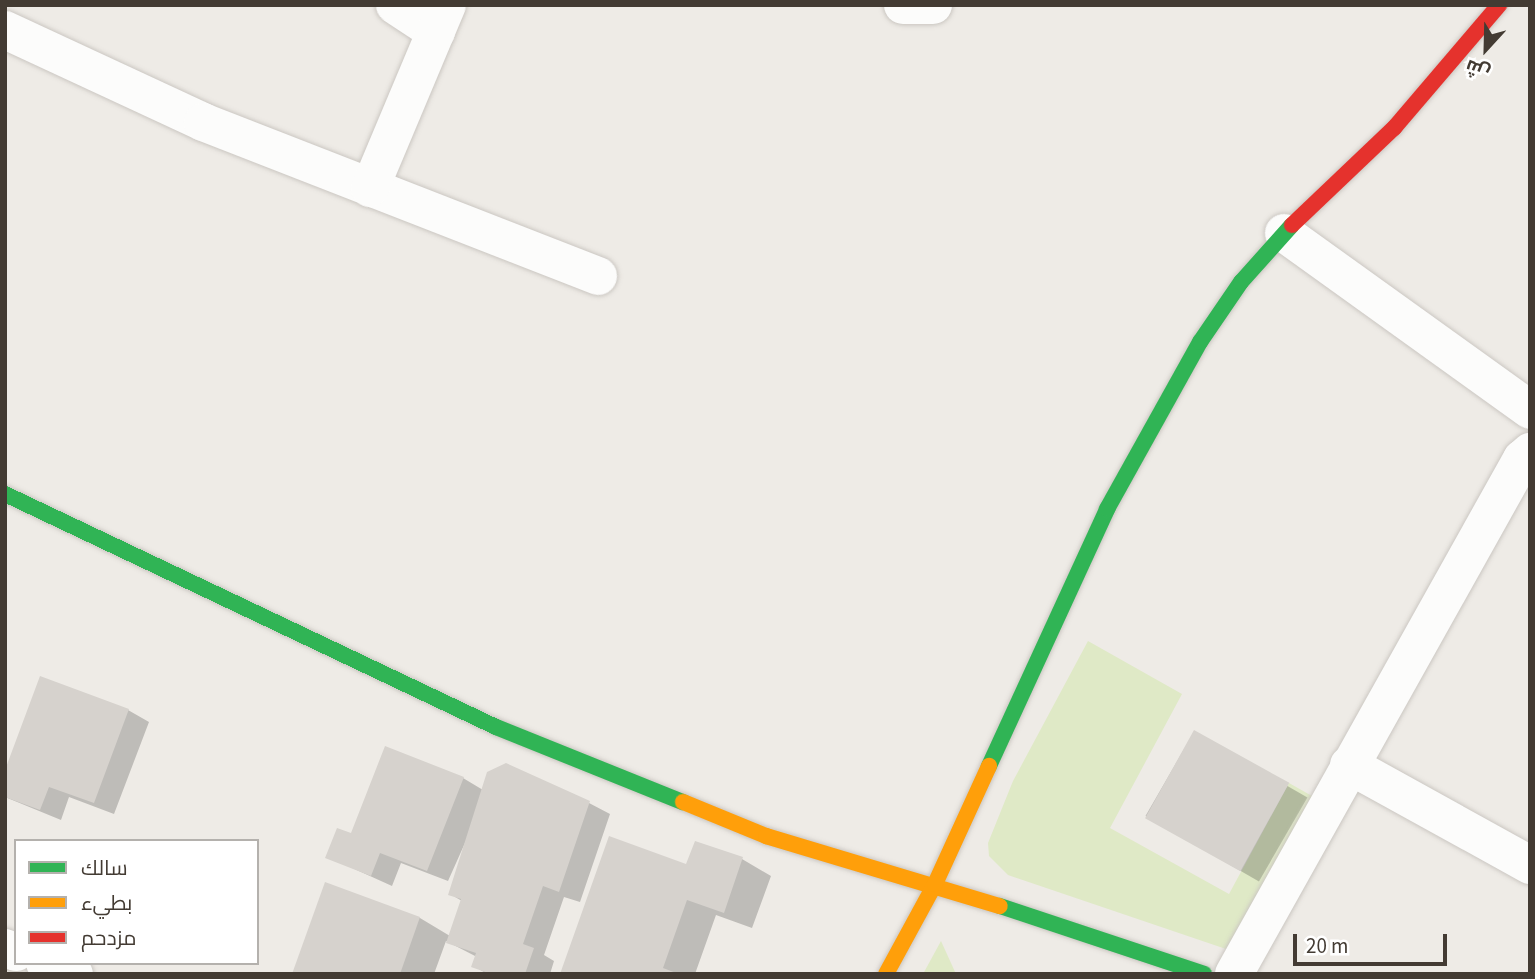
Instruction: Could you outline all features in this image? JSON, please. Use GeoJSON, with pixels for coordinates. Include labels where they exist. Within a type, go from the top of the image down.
{"type":"FeatureCollection","features":[{"type":"Feature","properties":{"kind":"street"},"geometry":{"type":"LineString","coordinates":[[370,188],[441,19],[395,5]]}},
{"type":"Feature","properties":{"kind":"street"},"geometry":{"type":"LineString","coordinates":[[903,5],[933,5]]}},
{"type":"Feature","properties":{"kind":"street"},"geometry":{"type":"LineString","coordinates":[[886,974],[935,884],[1107,509],[1200,342],[1241,282],[1284,233],[1394,128],[1499,5]]}},
{"type":"Feature","properties":{"kind":"street"},"geometry":{"type":"LineString","coordinates":[[5,30],[203,122],[598,276]]}},
{"type":"Feature","properties":{"kind":"street"},"geometry":{"type":"LineString","coordinates":[[1284,233],[1530,410]]}},
{"type":"Feature","properties":{"kind":"street"},"geometry":{"type":"LineString","coordinates":[[1234,974],[1349,765],[1530,452]]}},
{"type":"Feature","properties":{"kind":"street"},"geometry":{"type":"LineString","coordinates":[[5,494],[496,727],[766,836],[935,884],[1204,974]]}},
{"type":"Feature","properties":{"kind":"street"},"geometry":{"type":"LineString","coordinates":[[1349,765],[1530,865]]}},
{"type":"Feature","properties":{"kind":"street"},"geometry":{"type":"LineString","coordinates":[[50,965],[74,974]]}},
{"type":"Feature","properties":{"kind":"green space"},"geometry":{"type":"Polygon","coordinates":[[[1088,641],[1182,694],[1110,828],[1229,894],[1289,783],[1312,796],[1226,949],[1008,875],[989,856],[988,843],[1013,781],[1088,641]]]}},
{"type":"Feature","properties":{"kind":"green space"},"geometry":{"type":"Polygon","coordinates":[[[941,941],[956,974],[923,974],[941,941]]]}},
{"type":"Feature","properties":{"kind":"building"},"geometry":{"type":"Polygon","coordinates":[[[40,676],[129,709],[94,803],[49,787],[40,810],[5,797],[5,770],[40,676]]]}},
{"type":"Feature","properties":{"kind":"building"},"geometry":{"type":"Polygon","coordinates":[[[1194,730],[1289,783],[1240,871],[1145,818],[1194,730]]]}},
{"type":"Feature","properties":{"kind":"building"},"geometry":{"type":"Polygon","coordinates":[[[385,746],[464,777],[427,871],[380,853],[371,876],[325,858],[337,828],[351,833],[385,746]]]}},
{"type":"Feature","properties":{"kind":"building"},"geometry":{"type":"Polygon","coordinates":[[[506,763],[590,801],[559,892],[543,886],[523,944],[534,948],[525,974],[491,974],[471,967],[476,953],[446,943],[461,899],[448,895],[487,772],[506,763]]]}},
{"type":"Feature","properties":{"kind":"building"},"geometry":{"type":"Polygon","coordinates":[[[609,836],[686,864],[695,841],[743,857],[724,913],[687,900],[663,968],[679,974],[560,974],[609,836]]]}},
{"type":"Feature","properties":{"kind":"building"},"geometry":{"type":"Polygon","coordinates":[[[325,882],[420,917],[400,974],[292,974],[325,882]]]}},
{"type":"Feature","properties":{"kind":"traffic: fast"},"geometry":{"type":"LineString","coordinates":[[989,766],[1107,509],[1200,342],[1241,282],[1292,225]]}},
{"type":"Feature","properties":{"kind":"traffic: fast"},"geometry":{"type":"LineString","coordinates":[[5,494],[496,727],[683,802]]}},
{"type":"Feature","properties":{"kind":"traffic: fast"},"geometry":{"type":"LineString","coordinates":[[1000,906],[1204,974]]}},
{"type":"Feature","properties":{"kind":"traffic: slow"},"geometry":{"type":"LineString","coordinates":[[886,974],[935,884],[989,766]]}},
{"type":"Feature","properties":{"kind":"traffic: slow"},"geometry":{"type":"LineString","coordinates":[[683,802],[766,836],[1000,906]]}},
{"type":"Feature","properties":{"kind":"traffic: jam"},"geometry":{"type":"LineString","coordinates":[[1292,225],[1394,128],[1499,5]]}}]}
